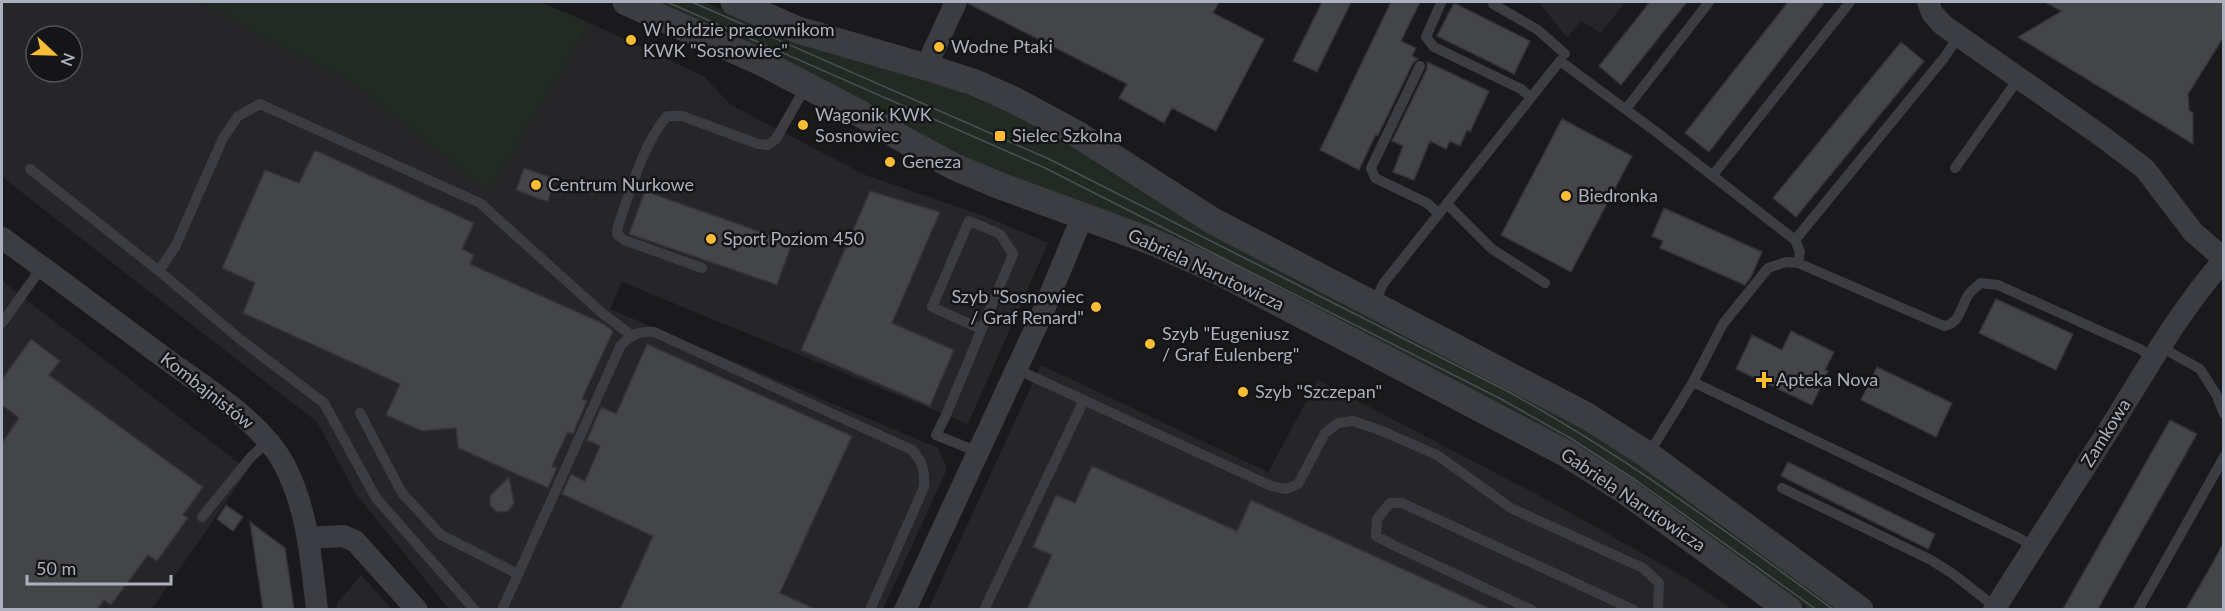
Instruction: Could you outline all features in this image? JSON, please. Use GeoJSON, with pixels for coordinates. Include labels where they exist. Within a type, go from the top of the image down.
{"type":"FeatureCollection","features":[{"type":"Feature","properties":{"kind":"street","name":"Gabriela Narutowicza"},"geometry":{"type":"LineString","coordinates":[[626,2],[763,63],[955,167],[1083,215],[1218,271],[1565,453],[1624,490],[1789,609]]}},
{"type":"Feature","properties":{"kind":"street"},"geometry":{"type":"LineString","coordinates":[[734,2],[798,30],[974,82],[1016,101],[1077,134],[1213,220],[1587,416],[1648,456],[1860,609]]}},
{"type":"Feature","properties":{"kind":"street"},"geometry":{"type":"LineString","coordinates":[[926,67],[956,2]]}},
{"type":"Feature","properties":{"kind":"street","name":"Zamkowa"},"geometry":{"type":"LineString","coordinates":[[1928,2],[1932,13],[1958,37],[2103,137],[2145,169],[2193,232],[2223,260],[2201,286],[2156,352],[1996,609]]}},
{"type":"Feature","properties":{"kind":"street"},"geometry":{"type":"LineString","coordinates":[[905,609],[1016,369],[1083,215]]}},
{"type":"Feature","properties":{"kind":"street","name":"Kombajnistów"},"geometry":{"type":"LineString","coordinates":[[2,238],[231,407],[268,441],[285,465],[302,508],[309,538],[317,609]]}},
{"type":"Feature","properties":{"kind":"street"},"geometry":{"type":"LineString","coordinates":[[309,538],[343,536],[355,541],[417,609]]}},
{"type":"Feature","properties":{"kind":"lane"},"geometry":{"type":"LineString","coordinates":[[1626,109],[1709,2]]}},
{"type":"Feature","properties":{"kind":"lane"},"geometry":{"type":"LineString","coordinates":[[1713,175],[1850,2]]}},
{"type":"Feature","properties":{"kind":"lane"},"geometry":{"type":"LineString","coordinates":[[1441,3],[1426,37],[1434,47],[1521,89],[1530,97]]}},
{"type":"Feature","properties":{"kind":"lane"},"geometry":{"type":"LineString","coordinates":[[1493,4],[1538,30],[1565,54]]}},
{"type":"Feature","properties":{"kind":"lane"},"geometry":{"type":"LineString","coordinates":[[1795,240],[1944,58],[1958,37]]}},
{"type":"Feature","properties":{"kind":"lane"},"geometry":{"type":"LineString","coordinates":[[1374,304],[1383,284],[1560,61],[1713,175],[1795,240],[1800,252],[1798,263]]}},
{"type":"Feature","properties":{"kind":"lane"},"geometry":{"type":"LineString","coordinates":[[1420,66],[1371,168],[1376,178],[1427,203],[1439,214]]}},
{"type":"Feature","properties":{"kind":"lane"},"geometry":{"type":"LineString","coordinates":[[1955,168],[2019,78]]}},
{"type":"Feature","properties":{"kind":"lane"},"geometry":{"type":"LineString","coordinates":[[702,268],[624,240],[617,234],[636,176],[657,128],[667,116],[682,116],[758,144],[768,145],[776,139],[806,85]]}},
{"type":"Feature","properties":{"kind":"lane"},"geometry":{"type":"LineString","coordinates":[[159,271],[174,247],[223,138],[238,116],[260,104],[480,203],[602,313],[631,335]]}},
{"type":"Feature","properties":{"kind":"lane"},"geometry":{"type":"LineString","coordinates":[[30,169],[324,403],[376,498],[475,609]]}},
{"type":"Feature","properties":{"kind":"lane"},"geometry":{"type":"LineString","coordinates":[[1446,204],[1492,249],[1545,283]]}},
{"type":"Feature","properties":{"kind":"lane"},"geometry":{"type":"LineString","coordinates":[[978,452],[936,435],[1013,254],[1000,234],[969,221],[932,307],[981,328]]}},
{"type":"Feature","properties":{"kind":"lane"},"geometry":{"type":"LineString","coordinates":[[1648,456],[1693,382],[1723,324],[1768,268],[1786,262],[1798,263],[1944,326],[1951,325],[1957,320],[1968,294],[1981,283],[1998,285],[2140,349],[2156,352],[2200,369],[2216,394],[2223,414]]}},
{"type":"Feature","properties":{"kind":"lane"},"geometry":{"type":"LineString","coordinates":[[2,323],[42,267]]}},
{"type":"Feature","properties":{"kind":"lane"},"geometry":{"type":"LineString","coordinates":[[501,609],[621,345],[631,335],[642,331],[654,332],[912,450],[920,459],[925,472],[924,487],[870,609]]}},
{"type":"Feature","properties":{"kind":"lane"},"geometry":{"type":"LineString","coordinates":[[1016,369],[1271,486],[1286,489],[1298,484],[1325,433],[1338,423],[1353,421],[1382,431],[1437,455],[1511,508],[1643,568],[1659,583],[1658,609]]}},
{"type":"Feature","properties":{"kind":"lane"},"geometry":{"type":"LineString","coordinates":[[1693,382],[2034,547]]}},
{"type":"Feature","properties":{"kind":"lane"},"geometry":{"type":"LineString","coordinates":[[984,609],[1084,400]]}},
{"type":"Feature","properties":{"kind":"lane"},"geometry":{"type":"LineString","coordinates":[[360,413],[402,493],[441,535],[518,574]]}},
{"type":"Feature","properties":{"kind":"lane"},"geometry":{"type":"LineString","coordinates":[[202,517],[251,457],[268,441]]}},
{"type":"Feature","properties":{"kind":"lane"},"geometry":{"type":"LineString","coordinates":[[2138,609],[2223,457]]}},
{"type":"Feature","properties":{"kind":"lane"},"geometry":{"type":"LineString","coordinates":[[1782,488],[1931,560],[1953,574],[1996,609]]}},
{"type":"Feature","properties":{"kind":"lane"},"geometry":{"type":"LineString","coordinates":[[1532,609],[1376,536],[1377,519],[1390,503],[1402,503],[1634,609]]}},
{"type":"Feature","properties":{"kind":"shaded area"},"geometry":{"type":"Polygon","coordinates":[[[2,2],[200,2],[357,86],[489,192],[590,23],[703,76],[731,105],[865,175],[985,216],[1048,243],[968,424],[622,282],[610,309],[938,448],[947,469],[883,609],[449,609],[356,494],[317,422],[2,177],[2,2]]]}},
{"type":"Feature","properties":{"kind":"shaded area"},"geometry":{"type":"Polygon","coordinates":[[[200,2],[540,2],[590,23],[489,192],[357,86],[200,2]]]}},
{"type":"Feature","properties":{"kind":"shaded area"},"geometry":{"type":"Polygon","coordinates":[[[656,2],[704,2],[771,31],[913,73],[1025,118],[1575,422],[1641,465],[1844,609],[1808,609],[1641,490],[994,175],[656,2]]]}},
{"type":"Feature","properties":{"kind":"shaded area"},"geometry":{"type":"Polygon","coordinates":[[[1539,2],[1625,2],[1601,33],[1581,21],[1567,38],[1539,2]]]}},
{"type":"Feature","properties":{"kind":"shaded area"},"geometry":{"type":"Polygon","coordinates":[[[2,281],[248,470],[152,609],[2,609],[2,281]]]}},
{"type":"Feature","properties":{"kind":"shaded area"},"geometry":{"type":"Polygon","coordinates":[[[1041,365],[1268,472],[1318,380],[1551,502],[1686,578],[1732,609],[928,610],[1041,365]]]}},
{"type":"Feature","properties":{"kind":"shaded area"},"geometry":{"type":"Polygon","coordinates":[[[361,575],[392,609],[337,609],[337,603],[361,575]]]}},
{"type":"Feature","properties":{"kind":"building"},"geometry":{"type":"Polygon","coordinates":[[[969,2],[1219,2],[1213,13],[1264,39],[1216,131],[1172,108],[1164,123],[1119,98],[1127,84],[969,2]]]}},
{"type":"Feature","properties":{"kind":"building"},"geometry":{"type":"Polygon","coordinates":[[[1322,2],[1351,2],[1317,72],[1293,61],[1322,2]]]}},
{"type":"Feature","properties":{"kind":"building"},"geometry":{"type":"Polygon","coordinates":[[[1391,2],[1420,2],[1401,41],[1416,48],[1412,56],[1418,59],[1413,63],[1359,170],[1320,150],[1391,2]]]}},
{"type":"Feature","properties":{"kind":"building"},"geometry":{"type":"Polygon","coordinates":[[[1650,2],[1687,2],[1621,85],[1599,66],[1650,2]]]}},
{"type":"Feature","properties":{"kind":"building"},"geometry":{"type":"Polygon","coordinates":[[[1788,2],[1825,2],[1709,152],[1685,133],[1788,2]]]}},
{"type":"Feature","properties":{"kind":"building"},"geometry":{"type":"Polygon","coordinates":[[[2045,2],[2223,2],[2223,38],[2188,94],[2189,110],[2193,113],[2193,144],[2018,37],[2062,11],[2045,2]]]}},
{"type":"Feature","properties":{"kind":"building"},"geometry":{"type":"Polygon","coordinates":[[[1454,3],[1530,41],[1514,74],[1437,36],[1454,3]]]}},
{"type":"Feature","properties":{"kind":"building"},"geometry":{"type":"Polygon","coordinates":[[[1901,42],[1924,61],[1796,217],[1773,198],[1901,42]]]}},
{"type":"Feature","properties":{"kind":"building"},"geometry":{"type":"Polygon","coordinates":[[[1427,62],[1489,91],[1470,132],[1467,130],[1460,146],[1450,141],[1446,149],[1430,141],[1414,180],[1393,172],[1403,146],[1392,141],[1427,69],[1427,62]]]}},
{"type":"Feature","properties":{"kind":"building","name":"Biedronka"},"geometry":{"type":"Polygon","coordinates":[[[1562,119],[1632,156],[1571,272],[1501,235],[1562,119]]]}},
{"type":"Feature","properties":{"kind":"building"},"geometry":{"type":"Polygon","coordinates":[[[315,150],[474,223],[462,249],[474,255],[470,264],[604,324],[613,331],[582,399],[587,401],[573,434],[568,432],[552,466],[557,468],[548,488],[458,448],[456,428],[422,431],[386,415],[400,384],[243,313],[255,283],[222,268],[265,170],[299,183],[315,150]]]}},
{"type":"Feature","properties":{"kind":"building","name":"Centrum Nurkowe"},"geometry":{"type":"Polygon","coordinates":[[[524,168],[555,179],[548,202],[516,190],[524,168]]]}},
{"type":"Feature","properties":{"kind":"building","name":"Sport Poziom 450"},"geometry":{"type":"Polygon","coordinates":[[[645,191],[792,243],[777,285],[629,234],[645,191]]]}},
{"type":"Feature","properties":{"kind":"building"},"geometry":{"type":"Polygon","coordinates":[[[870,191],[940,212],[892,323],[954,350],[930,406],[801,350],[870,191]]]}},
{"type":"Feature","properties":{"kind":"building"},"geometry":{"type":"Polygon","coordinates":[[[1664,208],[1762,252],[1745,285],[1660,248],[1663,241],[1652,236],[1664,208]]]}},
{"type":"Feature","properties":{"kind":"building"},"geometry":{"type":"Polygon","coordinates":[[[1996,299],[2073,334],[2056,370],[1979,333],[1996,299]]]}},
{"type":"Feature","properties":{"kind":"building"},"geometry":{"type":"Polygon","coordinates":[[[1791,331],[1834,352],[1812,405],[1736,369],[1752,335],[1782,350],[1791,331]]]}},
{"type":"Feature","properties":{"kind":"building"},"geometry":{"type":"Polygon","coordinates":[[[31,339],[60,361],[49,375],[203,487],[183,515],[188,518],[157,561],[148,555],[111,605],[104,600],[97,609],[2,609],[2,443],[19,418],[2,405],[2,379],[31,339]]]}},
{"type":"Feature","properties":{"kind":"building"},"geometry":{"type":"Polygon","coordinates":[[[647,344],[852,436],[780,593],[815,609],[620,609],[653,536],[562,494],[571,474],[585,481],[600,446],[587,440],[601,407],[616,414],[647,344]]]}},
{"type":"Feature","properties":{"kind":"building"},"geometry":{"type":"Polygon","coordinates":[[[1877,367],[1952,403],[1936,437],[1861,400],[1877,367]]]}},
{"type":"Feature","properties":{"kind":"building"},"geometry":{"type":"Polygon","coordinates":[[[2170,420],[2197,434],[2098,609],[2063,609],[2170,420]]]}},
{"type":"Feature","properties":{"kind":"building"},"geometry":{"type":"Polygon","coordinates":[[[1788,462],[1935,534],[1928,549],[1781,476],[1788,462]]]}},
{"type":"Feature","properties":{"kind":"building"},"geometry":{"type":"Polygon","coordinates":[[[1092,466],[1237,531],[1251,500],[1491,609],[1027,609],[1052,555],[1033,547],[1056,495],[1075,503],[1092,466]]]}},
{"type":"Feature","properties":{"kind":"building"},"geometry":{"type":"Polygon","coordinates":[[[509,477],[514,503],[508,511],[497,512],[490,505],[490,496],[509,477]]]}},
{"type":"Feature","properties":{"kind":"building"},"geometry":{"type":"Polygon","coordinates":[[[226,505],[243,517],[233,531],[217,519],[226,505]]]}},
{"type":"Feature","properties":{"kind":"building"},"geometry":{"type":"Polygon","coordinates":[[[250,522],[285,548],[294,609],[263,609],[250,522]]]}},
{"type":"Feature","properties":{"kind":"building"},"geometry":{"type":"Polygon","coordinates":[[[2223,544],[2223,609],[2186,609],[2206,575],[2223,544]]]}},
{"type":"Feature","properties":{"kind":"tram line"},"geometry":{"type":"LineString","coordinates":[[667,2],[1045,168],[1501,399],[1570,438],[1637,481],[1817,610]]}},
{"type":"Feature","properties":{"kind":"tram line"},"geometry":{"type":"LineString","coordinates":[[692,2],[1049,159],[1507,391],[1633,467],[1834,610]]}},
{"type":"Feature","properties":{"kind":"place","name":"W hołdzie pracownikom KWK \"Sosnowiec\""},"geometry":{"type":"Point","coordinates":[631,40]}},
{"type":"Feature","properties":{"kind":"place","name":"Wodne Ptaki"},"geometry":{"type":"Point","coordinates":[939,47]}},
{"type":"Feature","properties":{"kind":"place","name":"Wagonik KWK Sosnowiec"},"geometry":{"type":"Point","coordinates":[803,125]}},
{"type":"Feature","properties":{"kind":"place","name":"Sielec Szkolna"},"geometry":{"type":"Point","coordinates":[1000,136]}},
{"type":"Feature","properties":{"kind":"place","name":"Geneza"},"geometry":{"type":"Point","coordinates":[890,162]}},
{"type":"Feature","properties":{"kind":"place","name":"Centrum Nurkowe"},"geometry":{"type":"Point","coordinates":[536,185]}},
{"type":"Feature","properties":{"kind":"place","name":"Biedronka"},"geometry":{"type":"Point","coordinates":[1566,196]}},
{"type":"Feature","properties":{"kind":"place","name":"Sport Poziom 450"},"geometry":{"type":"Point","coordinates":[711,239]}},
{"type":"Feature","properties":{"kind":"place","name":"Szyb \"Sosnowiec / Graf Renard\""},"geometry":{"type":"Point","coordinates":[1096,307]}},
{"type":"Feature","properties":{"kind":"place","name":"Szyb \"Eugeniusz / Graf Eulenberg\""},"geometry":{"type":"Point","coordinates":[1150,344]}},
{"type":"Feature","properties":{"kind":"place","name":"Apteka Nova"},"geometry":{"type":"Point","coordinates":[1764,380]}},
{"type":"Feature","properties":{"kind":"place","name":"Szyb \"Szczepan\""},"geometry":{"type":"Point","coordinates":[1243,392]}}]}
